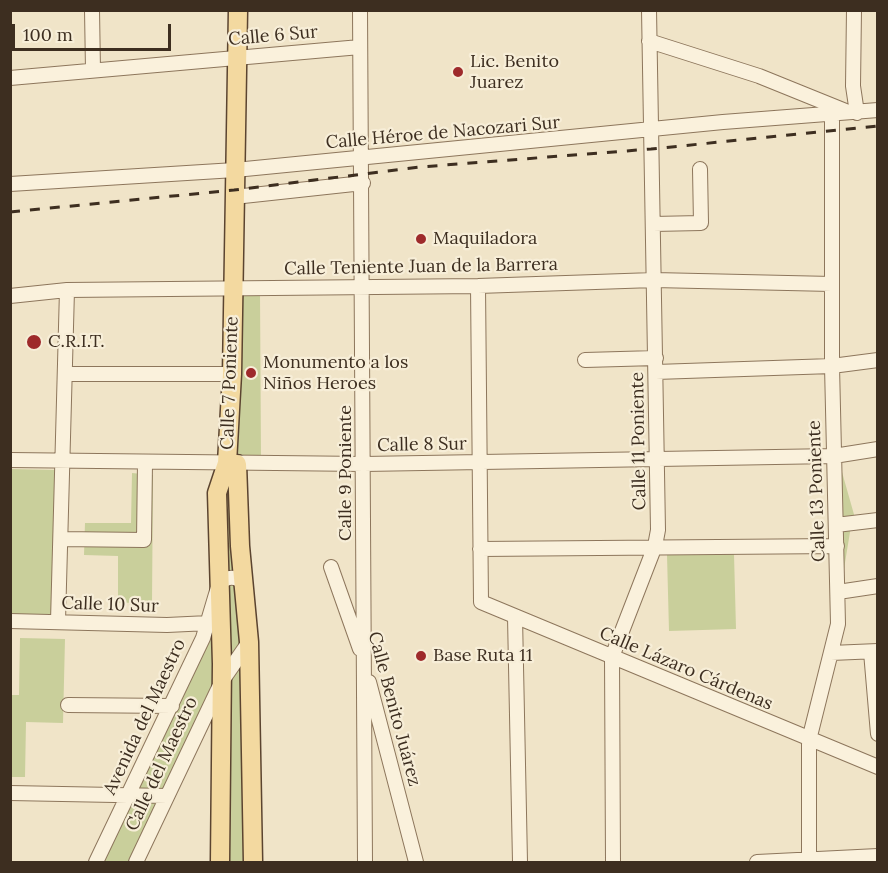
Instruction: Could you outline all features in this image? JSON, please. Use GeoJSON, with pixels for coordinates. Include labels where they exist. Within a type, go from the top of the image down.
{"type":"FeatureCollection","features":[{"type":"Feature","properties":{"kind":"main road","name":"Calle 7 Poniente"},"geometry":{"type":"LineString","coordinates":[[238,10],[232,288],[232,463],[249,642],[253,862]]}},
{"type":"Feature","properties":{"kind":"main road","name":"Calle 7 Poniente"},"geometry":{"type":"LineString","coordinates":[[220,862],[222,681],[217,493],[232,463]]}},
{"type":"Feature","properties":{"kind":"street"},"geometry":{"type":"LineString","coordinates":[[92,10],[93,70]]}},
{"type":"Feature","properties":{"kind":"street","name":"Calle 9 Poniente"},"geometry":{"type":"LineString","coordinates":[[360,10],[363,183],[365,862]]}},
{"type":"Feature","properties":{"kind":"street"},"geometry":{"type":"LineString","coordinates":[[649,11],[663,10]]}},
{"type":"Feature","properties":{"kind":"street"},"geometry":{"type":"LineString","coordinates":[[650,41],[759,76],[854,113],[854,10]]}},
{"type":"Feature","properties":{"kind":"street","name":"Calle 11 Poniente"},"geometry":{"type":"LineString","coordinates":[[613,862],[612,657],[655,546],[658,530],[649,11]]}},
{"type":"Feature","properties":{"kind":"street","name":"Calle 6 Sur"},"geometry":{"type":"LineString","coordinates":[[10,78],[360,47]]}},
{"type":"Feature","properties":{"kind":"street","name":"Calle Héroe de Nacozari Sur"},"geometry":{"type":"LineString","coordinates":[[10,184],[235,170],[650,131],[723,122],[878,110]]}},
{"type":"Feature","properties":{"kind":"street","name":"Calle 13 Poniente"},"geometry":{"type":"LineString","coordinates":[[809,861],[809,740],[838,624],[832,366],[832,115]]}},
{"type":"Feature","properties":{"kind":"street"},"geometry":{"type":"LineString","coordinates":[[653,224],[701,223],[700,170]]}},
{"type":"Feature","properties":{"kind":"street"},"geometry":{"type":"LineString","coordinates":[[234,197],[363,183]]}},
{"type":"Feature","properties":{"kind":"street","name":"Calle Teniente Juan de la Barrera"},"geometry":{"type":"LineString","coordinates":[[10,296],[67,290],[478,286],[654,280],[832,284]]}},
{"type":"Feature","properties":{"kind":"street"},"geometry":{"type":"LineString","coordinates":[[478,286],[480,549],[837,546]]}},
{"type":"Feature","properties":{"kind":"street"},"geometry":{"type":"LineString","coordinates":[[58,621],[67,290]]}},
{"type":"Feature","properties":{"kind":"street"},"geometry":{"type":"LineString","coordinates":[[585,360],[656,365],[832,366],[878,360]]}},
{"type":"Feature","properties":{"kind":"street"},"geometry":{"type":"LineString","coordinates":[[66,374],[232,374]]}},
{"type":"Feature","properties":{"kind":"street","name":"Calle 8 Sur"},"geometry":{"type":"LineString","coordinates":[[10,460],[364,464],[834,456],[878,449]]}},
{"type":"Feature","properties":{"kind":"street"},"geometry":{"type":"LineString","coordinates":[[61,539],[144,540],[145,462]]}},
{"type":"Feature","properties":{"kind":"street"},"geometry":{"type":"LineString","coordinates":[[836,525],[878,520]]}},
{"type":"Feature","properties":{"kind":"street","name":"Calle Lázaro Cárdenas"},"geometry":{"type":"LineString","coordinates":[[480,549],[481,602],[809,740],[878,766]]}},
{"type":"Feature","properties":{"kind":"street","name":"Calle Benito Juárez"},"geometry":{"type":"LineString","coordinates":[[331,567],[364,660],[417,862]]}},
{"type":"Feature","properties":{"kind":"street"},"geometry":{"type":"LineString","coordinates":[[219,584],[226,578],[233,577],[245,582]]}},
{"type":"Feature","properties":{"kind":"street","name":"Avenida del Maestro"},"geometry":{"type":"LineString","coordinates":[[96,862],[172,706],[209,623],[219,584]]}},
{"type":"Feature","properties":{"kind":"street"},"geometry":{"type":"LineString","coordinates":[[838,592],[878,586]]}},
{"type":"Feature","properties":{"kind":"street"},"geometry":{"type":"LineString","coordinates":[[515,616],[520,862]]}},
{"type":"Feature","properties":{"kind":"street","name":"Calle 10 Sur"},"geometry":{"type":"LineString","coordinates":[[10,621],[167,625],[209,623]]}},
{"type":"Feature","properties":{"kind":"street","name":"Calle del Maestro"},"geometry":{"type":"LineString","coordinates":[[135,862],[222,681],[249,642]]}},
{"type":"Feature","properties":{"kind":"street"},"geometry":{"type":"LineString","coordinates":[[831,653],[874,651],[878,734]]}},
{"type":"Feature","properties":{"kind":"street"},"geometry":{"type":"LineString","coordinates":[[68,705],[172,706]]}},
{"type":"Feature","properties":{"kind":"street"},"geometry":{"type":"LineString","coordinates":[[10,794],[167,796]]}},
{"type":"Feature","properties":{"kind":"street"},"geometry":{"type":"LineString","coordinates":[[757,862],[878,856]]}},
{"type":"Feature","properties":{"kind":"green space"},"geometry":{"type":"Polygon","coordinates":[[[234,293],[260,293],[261,459],[231,462],[234,293]]]}},
{"type":"Feature","properties":{"kind":"green space"},"geometry":{"type":"Polygon","coordinates":[[[838,458],[855,518],[851,526],[841,587],[838,458]]]}},
{"type":"Feature","properties":{"kind":"green space"},"geometry":{"type":"Polygon","coordinates":[[[235,466],[253,862],[221,862],[220,484],[235,466]]]}},
{"type":"Feature","properties":{"kind":"green space"},"geometry":{"type":"Polygon","coordinates":[[[11,469],[58,470],[54,617],[11,615],[11,469]]]}},
{"type":"Feature","properties":{"kind":"green space"},"geometry":{"type":"Polygon","coordinates":[[[132,473],[153,475],[152,602],[118,603],[118,556],[84,555],[85,523],[131,523],[132,473]]]}},
{"type":"Feature","properties":{"kind":"green space"},"geometry":{"type":"Polygon","coordinates":[[[734,554],[736,629],[669,631],[667,555],[734,554]]]}},
{"type":"Feature","properties":{"kind":"green space"},"geometry":{"type":"Polygon","coordinates":[[[220,628],[215,686],[134,862],[98,862],[207,632],[220,628]]]}},
{"type":"Feature","properties":{"kind":"green space"},"geometry":{"type":"Polygon","coordinates":[[[20,638],[65,639],[63,723],[26,722],[25,777],[11,777],[11,695],[19,695],[20,638]]]}},
{"type":"Feature","properties":{"kind":"railway"},"geometry":{"type":"LineString","coordinates":[[10,212],[234,190],[420,167],[651,149],[878,126]]}},
{"type":"Feature","properties":{"kind":"place","name":"Lic. Benito Juarez"},"geometry":{"type":"Point","coordinates":[458,72]}},
{"type":"Feature","properties":{"kind":"place","name":"Maquiladora"},"geometry":{"type":"Point","coordinates":[421,239]}},
{"type":"Feature","properties":{"kind":"place","name":"C.R.I.T."},"geometry":{"type":"Point","coordinates":[34,342]}},
{"type":"Feature","properties":{"kind":"place","name":"Monumento a los Niños Heroes"},"geometry":{"type":"Point","coordinates":[251,373]}},
{"type":"Feature","properties":{"kind":"place","name":"Base Ruta 11"},"geometry":{"type":"Point","coordinates":[421,656]}}]}
